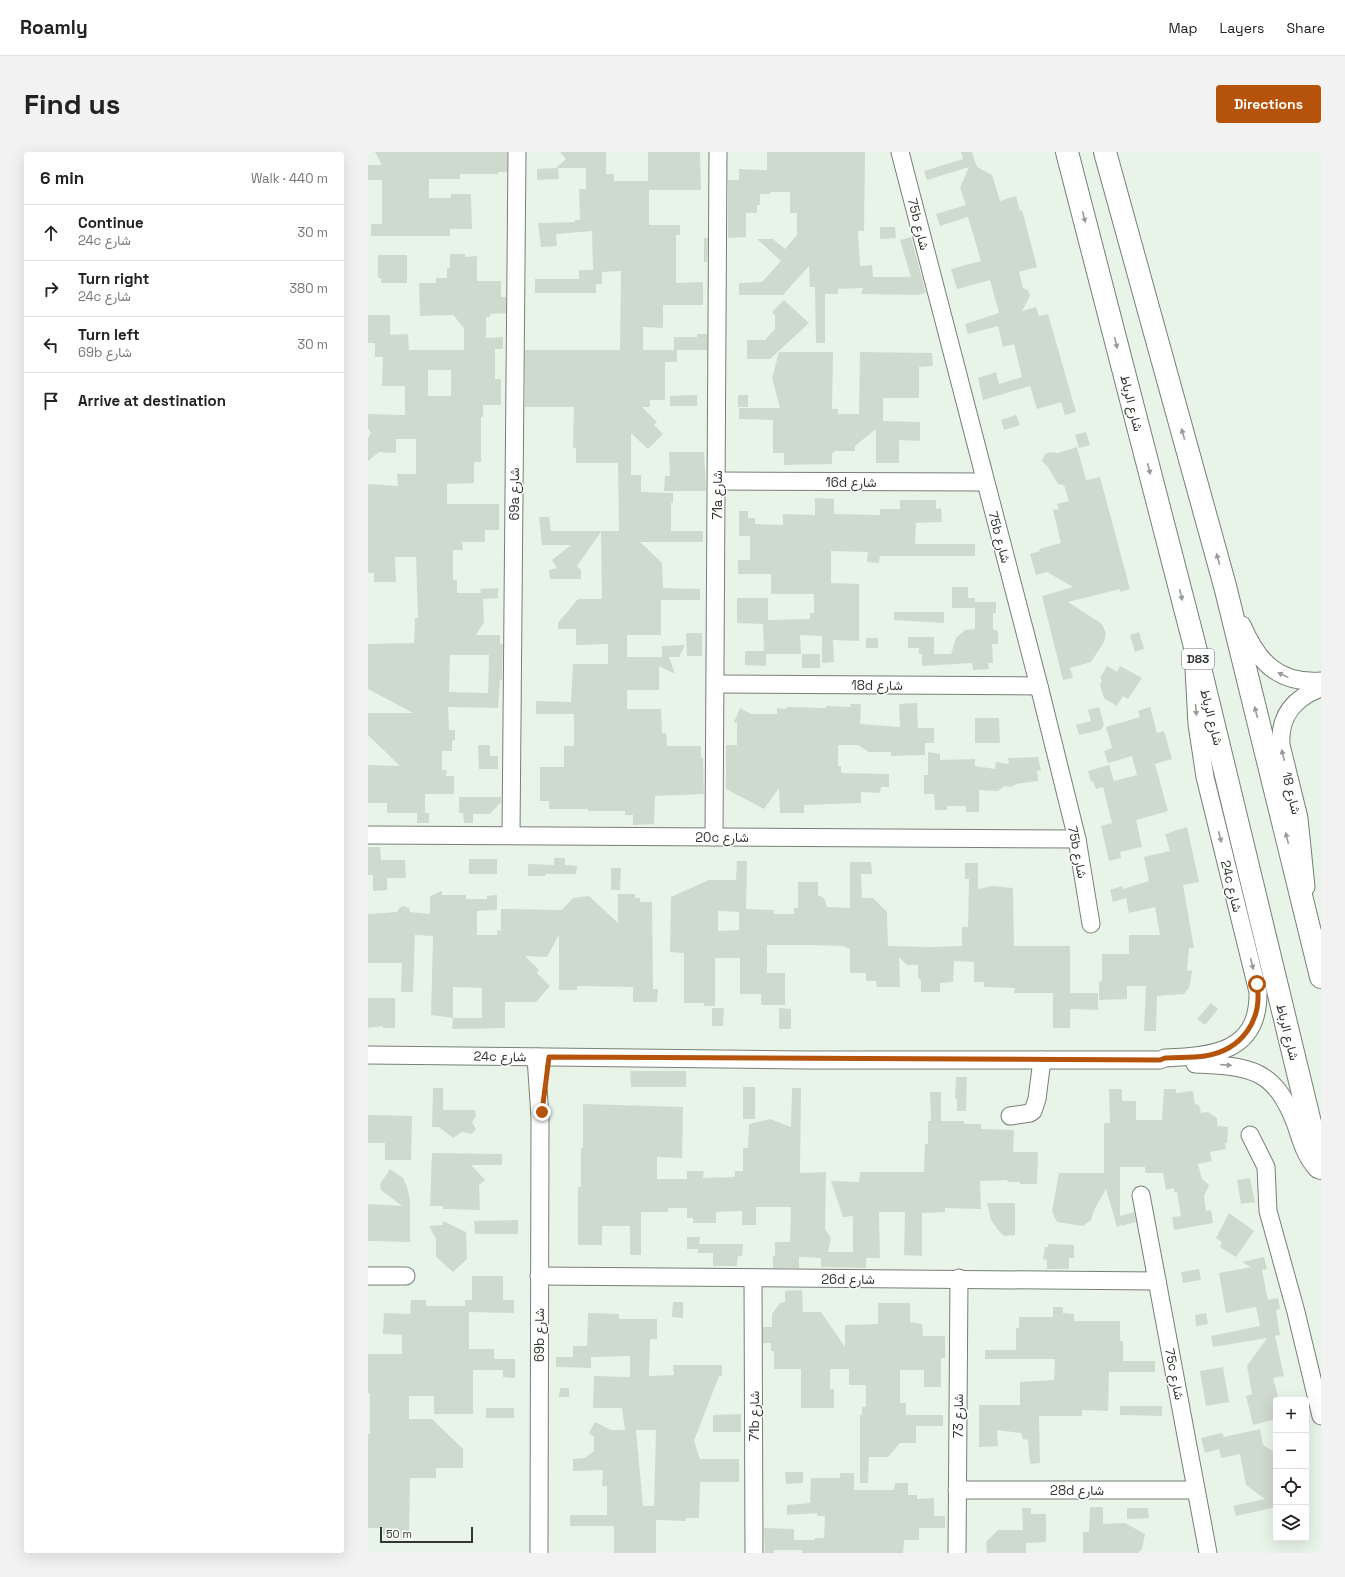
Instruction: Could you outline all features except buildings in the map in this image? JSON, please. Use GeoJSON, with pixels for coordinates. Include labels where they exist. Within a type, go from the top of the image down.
{"type":"FeatureCollection","features":[{"type":"Feature","properties":{"kind":"highway"},"geometry":{"type":"LineString","coordinates":[[1062,152],[1078,195]]}},
{"type":"Feature","properties":{"kind":"highway","name":"شارع الرباط"},"geometry":{"type":"LineString","coordinates":[[1067,152],[1194,643],[1321,1168]]}},
{"type":"Feature","properties":{"kind":"highway"},"geometry":{"type":"LineString","coordinates":[[1105,152],[1225,586],[1321,977]]}},
{"type":"Feature","properties":{"kind":"street","name":"69a شارع"},"geometry":{"type":"LineString","coordinates":[[511,835],[517,152]]}},
{"type":"Feature","properties":{"kind":"street","name":"71a شارع"},"geometry":{"type":"LineString","coordinates":[[714,837],[718,152]]}},
{"type":"Feature","properties":{"kind":"street","name":"75b شارع"},"geometry":{"type":"LineString","coordinates":[[900,152],[1039,686],[1077,839],[1092,924]]}},
{"type":"Feature","properties":{"kind":"street","name":"16d شارع"},"geometry":{"type":"LineString","coordinates":[[717,481],[985,482]]}},
{"type":"Feature","properties":{"kind":"street"},"geometry":{"type":"LineString","coordinates":[[1225,586],[1235,603],[1251,645],[1265,663],[1276,671],[1297,680],[1321,680]]}},
{"type":"Feature","properties":{"kind":"street","name":"24c شارع"},"geometry":{"type":"LineString","coordinates":[[368,1055],[1160,1060],[1165,1058],[1206,1056],[1232,1046],[1241,1040],[1252,1026],[1258,1001],[1257,984],[1203,764],[1195,697],[1194,643]]}},
{"type":"Feature","properties":{"kind":"street","name":"18d شارع"},"geometry":{"type":"LineString","coordinates":[[716,684],[1039,686]]}},
{"type":"Feature","properties":{"kind":"street","name":"شارع 18"},"geometry":{"type":"LineString","coordinates":[[1306,917],[1306,880],[1299,818],[1280,736],[1285,717],[1290,709],[1303,696],[1321,688]]}},
{"type":"Feature","properties":{"kind":"street","name":"20c شارع"},"geometry":{"type":"LineString","coordinates":[[368,835],[1077,839]]}},
{"type":"Feature","properties":{"kind":"street","name":"69b شارع"},"geometry":{"type":"LineString","coordinates":[[534,1551],[542,1057]]}},
{"type":"Feature","properties":{"kind":"street"},"geometry":{"type":"LineString","coordinates":[[1010,1116],[1030,1113],[1033,1111],[1037,1099],[1042,1060]]}},
{"type":"Feature","properties":{"kind":"street","name":"24c شارع"},"geometry":{"type":"LineString","coordinates":[[1160,1060],[1165,1063],[1231,1065],[1252,1071],[1265,1077],[1279,1090],[1285,1099],[1304,1147],[1321,1174]]}},
{"type":"Feature","properties":{"kind":"street"},"geometry":{"type":"LineString","coordinates":[[1250,1135],[1266,1167],[1268,1211],[1296,1312],[1321,1416]]}},
{"type":"Feature","properties":{"kind":"street","name":"75c شارع"},"geometry":{"type":"LineString","coordinates":[[1141,1195],[1208,1553]]}},
{"type":"Feature","properties":{"kind":"street"},"geometry":{"type":"LineString","coordinates":[[368,1276],[406,1276]]}},
{"type":"Feature","properties":{"kind":"street","name":"26d شارع"},"geometry":{"type":"LineString","coordinates":[[539,1276],[1157,1280]]}},
{"type":"Feature","properties":{"kind":"street","name":"71b شارع"},"geometry":{"type":"LineString","coordinates":[[753,1278],[754,1553]]}},
{"type":"Feature","properties":{"kind":"street","name":"شارع 73"},"geometry":{"type":"LineString","coordinates":[[957,1553],[959,1278]]}},
{"type":"Feature","properties":{"kind":"street","name":"28d شارع"},"geometry":{"type":"LineString","coordinates":[[957,1490],[1196,1490]]}},
{"type":"Feature","properties":{"kind":"route"},"geometry":{"type":"LineString","coordinates":[[542,1112],[549,1057],[806,1060],[1160,1060],[1162,1058],[1206,1056],[1223,1051],[1232,1046],[1241,1040],[1252,1026],[1257,1010],[1257,984]]}}]}
